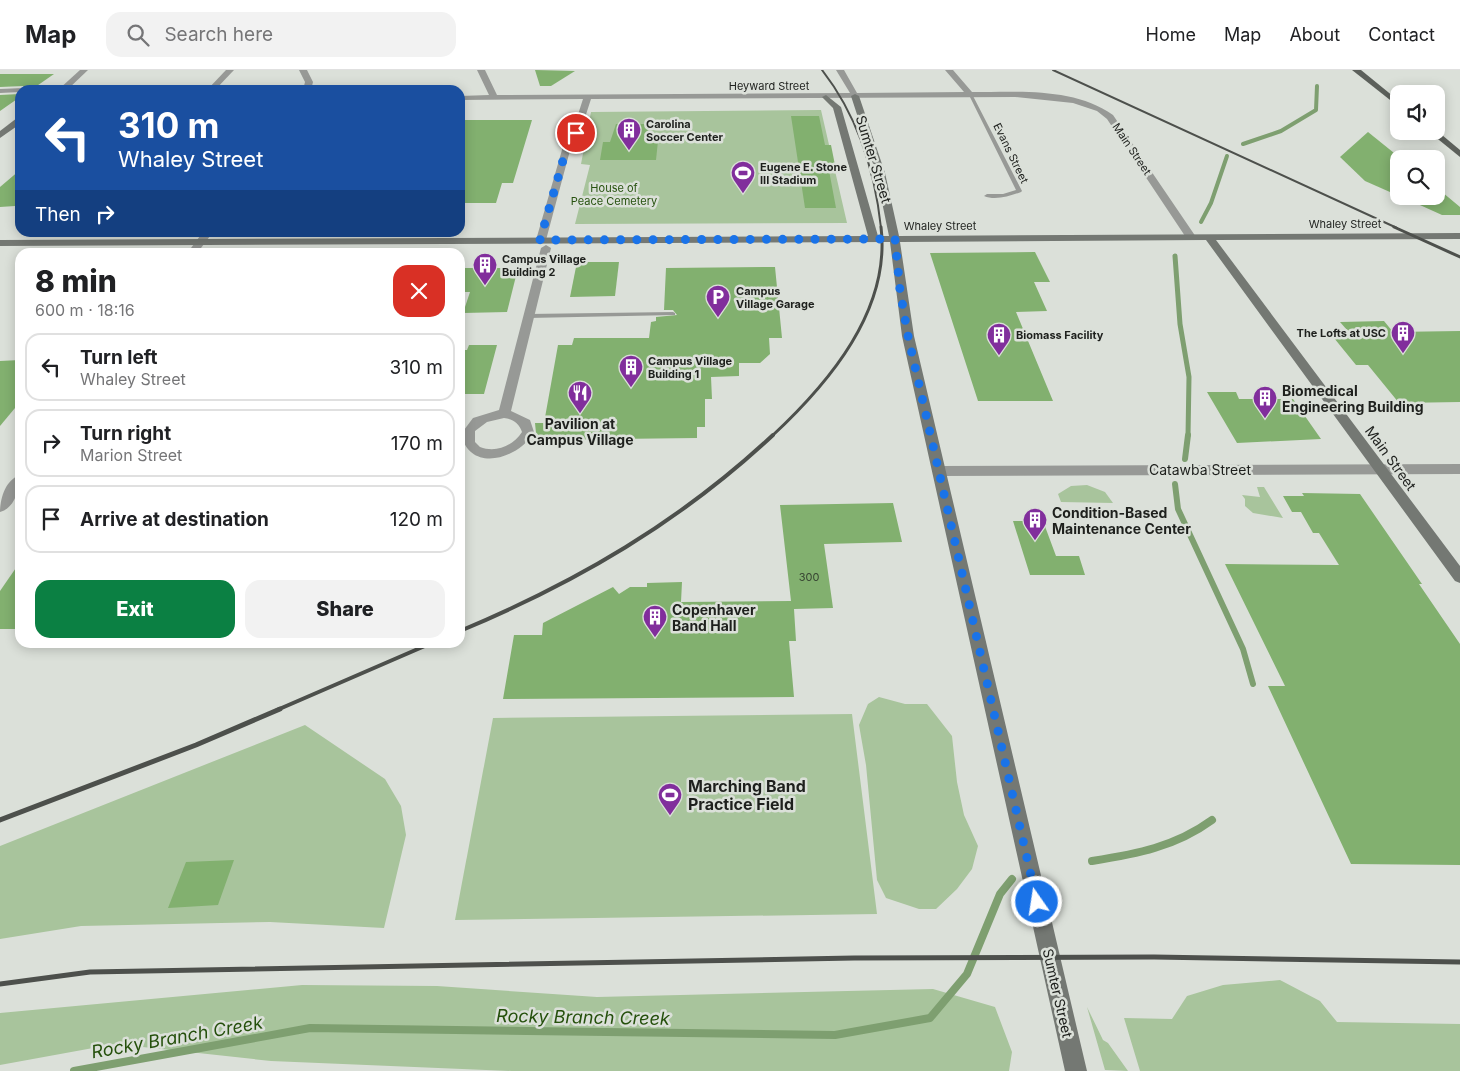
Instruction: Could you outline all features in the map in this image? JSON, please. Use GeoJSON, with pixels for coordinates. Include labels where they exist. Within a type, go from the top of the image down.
{"type":"FeatureCollection","features":[{"type":"Feature","properties":{"kind":"main road"},"geometry":{"type":"LineString","coordinates":[[1356,70],[1390,98]]}},
{"type":"Feature","properties":{"kind":"main road"},"geometry":{"type":"LineString","coordinates":[[1443,140],[1460,154]]}},
{"type":"Feature","properties":{"kind":"street"},"geometry":{"type":"LineString","coordinates":[[68,85],[84,70]]}},
{"type":"Feature","properties":{"kind":"street"},"geometry":{"type":"LineString","coordinates":[[216,85],[230,70]]}},
{"type":"Feature","properties":{"kind":"street"},"geometry":{"type":"LineString","coordinates":[[303,70],[308,85]]}},
{"type":"Feature","properties":{"kind":"street"},"geometry":{"type":"LineString","coordinates":[[481,70],[494,98]]}},
{"type":"Feature","properties":{"kind":"street"},"geometry":{"type":"LineString","coordinates":[[840,70],[847,79],[855,96]]}},
{"type":"Feature","properties":{"kind":"street"},"geometry":{"type":"LineString","coordinates":[[949,70],[970,94]]}},
{"type":"Feature","properties":{"kind":"street"},"geometry":{"type":"LineString","coordinates":[[0,90],[15,90]]}},
{"type":"Feature","properties":{"kind":"street","name":"Heyward Street"},"geometry":{"type":"LineString","coordinates":[[465,98],[826,97],[970,94],[1029,95],[1078,102]]}},
{"type":"Feature","properties":{"kind":"street","name":"Sumter Street"},"geometry":{"type":"LineString","coordinates":[[855,96],[887,196],[895,239],[900,290],[908,336],[1076,1071]]}},
{"type":"Feature","properties":{"kind":"street"},"geometry":{"type":"LineString","coordinates":[[568,143],[566,133],[578,97]]}},
{"type":"Feature","properties":{"kind":"street"},"geometry":{"type":"LineString","coordinates":[[504,414],[568,143],[576,133],[588,97]]}},
{"type":"Feature","properties":{"kind":"street","name":"Sumter Street"},"geometry":{"type":"LineString","coordinates":[[826,97],[836,108],[840,116],[874,239]]}},
{"type":"Feature","properties":{"kind":"street","name":"Main Street"},"geometry":{"type":"LineString","coordinates":[[1078,102],[1097,108],[1110,117],[1191,237]]}},
{"type":"Feature","properties":{"kind":"street"},"geometry":{"type":"LineString","coordinates":[[0,135],[15,124]]}},
{"type":"Feature","properties":{"kind":"street","name":"Whaley Street"},"geometry":{"type":"LineString","coordinates":[[0,244],[543,244],[874,239],[1460,236]]}},
{"type":"Feature","properties":{"kind":"street"},"geometry":{"type":"LineString","coordinates":[[196,248],[204,237]]}},
{"type":"Feature","properties":{"kind":"street","name":"Main Street"},"geometry":{"type":"LineString","coordinates":[[1209,237],[1460,577]]}},
{"type":"Feature","properties":{"kind":"street"},"geometry":{"type":"LineString","coordinates":[[465,432],[480,420],[504,414],[513,415],[526,423],[526,436],[515,448],[500,452],[485,453],[470,446],[465,437]]}},
{"type":"Feature","properties":{"kind":"street","name":"Catawba Street"},"geometry":{"type":"LineString","coordinates":[[939,471],[1460,469]]}},
{"type":"Feature","properties":{"kind":"street"},"geometry":{"type":"LineString","coordinates":[[0,507],[15,487]]}},
{"type":"Feature","properties":{"kind":"lane","name":"Evans Street"},"geometry":{"type":"LineString","coordinates":[[970,94],[1019,191],[1003,196],[987,196]]}},
{"type":"Feature","properties":{"kind":"lane"},"geometry":{"type":"LineString","coordinates":[[528,316],[673,314]]}},
{"type":"Feature","properties":{"kind":"green space","name":"Eugene E. Stone III Stadium"},"geometry":{"type":"Polygon","coordinates":[[[821,110],[847,223],[575,224],[590,165],[581,164],[591,112],[821,110]]]}},
{"type":"Feature","properties":{"kind":"green space"},"geometry":{"type":"Polygon","coordinates":[[[1087,485],[1105,492],[1113,503],[1061,502],[1058,494],[1071,486],[1087,485]]]}},
{"type":"Feature","properties":{"kind":"green space"},"geometry":{"type":"Polygon","coordinates":[[[1257,487],[1264,487],[1283,518],[1253,513],[1245,506],[1245,499],[1242,495],[1260,497],[1257,487]]]}},
{"type":"Feature","properties":{"kind":"green space"},"geometry":{"type":"Polygon","coordinates":[[[879,697],[905,704],[927,704],[952,736],[957,782],[964,815],[978,846],[972,869],[957,889],[936,909],[919,909],[886,898],[877,880],[866,765],[859,725],[868,704],[879,697]]]}},
{"type":"Feature","properties":{"kind":"green space","name":"Marching Band Practice Field"},"geometry":{"type":"Polygon","coordinates":[[[852,714],[877,914],[455,920],[493,718],[852,714]]]}},
{"type":"Feature","properties":{"kind":"green space"},"geometry":{"type":"Polygon","coordinates":[[[305,725],[385,779],[401,806],[406,835],[384,928],[270,922],[81,926],[0,939],[0,846],[305,725]]]}},
{"type":"Feature","properties":{"kind":"green space"},"geometry":{"type":"Polygon","coordinates":[[[1280,980],[1320,1001],[1337,1022],[1460,1024],[1460,1071],[1140,1071],[1124,1018],[1172,1019],[1187,996],[1223,985],[1280,980]]]}},
{"type":"Feature","properties":{"kind":"green space"},"geometry":{"type":"Polygon","coordinates":[[[302,985],[437,986],[597,997],[933,989],[995,1007],[1012,1052],[1009,1071],[512,1071],[271,1061],[115,1044],[0,1065],[0,1013],[302,985]]]}},
{"type":"Feature","properties":{"kind":"green space"},"geometry":{"type":"Polygon","coordinates":[[[1087,1007],[1103,1040],[1108,1043],[1128,1071],[1105,1070],[1087,1007]]]}},
{"type":"Feature","properties":{"kind":"building"},"geometry":{"type":"Polygon","coordinates":[[[535,70],[575,71],[551,86],[540,86],[535,70]]]}},
{"type":"Feature","properties":{"kind":"building"},"geometry":{"type":"Polygon","coordinates":[[[0,74],[54,74],[38,85],[0,87],[0,74]]]}},
{"type":"Feature","properties":{"kind":"building"},"geometry":{"type":"Polygon","coordinates":[[[15,94],[15,100],[0,111],[0,95],[15,94]]]}},
{"type":"Feature","properties":{"kind":"building"},"geometry":{"type":"Polygon","coordinates":[[[791,116],[819,116],[825,145],[831,145],[835,165],[828,165],[836,208],[805,208],[791,116]]]}},
{"type":"Feature","properties":{"kind":"building"},"geometry":{"type":"Polygon","coordinates":[[[465,120],[532,120],[513,183],[502,183],[496,203],[465,203],[465,120]]]}},
{"type":"Feature","properties":{"kind":"building","name":"Carolina Soccer Center"},"geometry":{"type":"Polygon","coordinates":[[[616,124],[649,124],[647,137],[653,137],[652,141],[658,141],[656,160],[600,160],[603,142],[610,142],[616,124]]]}},
{"type":"Feature","properties":{"kind":"building"},"geometry":{"type":"Polygon","coordinates":[[[1368,132],[1390,150],[1390,192],[1365,181],[1340,157],[1368,132]]]}},
{"type":"Feature","properties":{"kind":"building"},"geometry":{"type":"Polygon","coordinates":[[[15,174],[15,206],[0,207],[0,187],[15,174]]]}},
{"type":"Feature","properties":{"kind":"building"},"geometry":{"type":"Polygon","coordinates":[[[1445,194],[1460,207],[1460,215],[1442,215],[1420,205],[1445,205],[1445,194]]]}},
{"type":"Feature","properties":{"kind":"building","name":"Biomass Facility"},"geometry":{"type":"Polygon","coordinates":[[[1035,252],[1050,282],[1034,282],[1047,311],[1016,312],[1053,401],[978,401],[930,253],[1035,252]]]}},
{"type":"Feature","properties":{"kind":"building"},"geometry":{"type":"Polygon","coordinates":[[[577,262],[619,262],[615,296],[570,297],[577,262]]]}},
{"type":"Feature","properties":{"kind":"building"},"geometry":{"type":"Polygon","coordinates":[[[775,267],[782,338],[769,338],[770,354],[760,363],[739,363],[739,376],[711,377],[712,399],[705,399],[705,427],[697,427],[697,438],[532,440],[536,433],[535,423],[544,423],[558,345],[572,345],[574,338],[649,338],[651,322],[656,321],[656,317],[677,315],[673,310],[664,310],[666,268],[775,267]]]}},
{"type":"Feature","properties":{"kind":"building","name":"Campus Village Building 2"},"geometry":{"type":"Polygon","coordinates":[[[465,268],[518,268],[507,312],[465,313],[470,292],[465,292],[465,268]]]}},
{"type":"Feature","properties":{"kind":"building","name":"The Lofts at USC"},"geometry":{"type":"Polygon","coordinates":[[[1384,321],[1393,332],[1460,331],[1460,402],[1399,403],[1368,365],[1356,365],[1334,338],[1354,338],[1340,322],[1384,321]]]}},
{"type":"Feature","properties":{"kind":"building"},"geometry":{"type":"Polygon","coordinates":[[[469,345],[497,345],[484,394],[465,394],[465,350],[467,350],[469,345]]]}},
{"type":"Feature","properties":{"kind":"building"},"geometry":{"type":"Polygon","coordinates":[[[15,360],[15,408],[0,426],[0,361],[15,360]]]}},
{"type":"Feature","properties":{"kind":"building","name":"Biomedical Engineering Building"},"geometry":{"type":"Polygon","coordinates":[[[1207,392],[1236,392],[1239,399],[1293,399],[1321,439],[1237,443],[1207,392]]]}},
{"type":"Feature","properties":{"kind":"building"},"geometry":{"type":"Polygon","coordinates":[[[1302,493],[1360,494],[1422,584],[1419,584],[1460,644],[1460,865],[1351,864],[1268,686],[1285,686],[1225,564],[1339,565],[1319,533],[1313,533],[1301,512],[1292,512],[1283,496],[1304,496],[1302,493]]]}},
{"type":"Feature","properties":{"kind":"building","name":"Copenhaver Band Hall"},"geometry":{"type":"Polygon","coordinates":[[[893,503],[902,542],[824,544],[833,608],[794,609],[796,641],[789,641],[794,697],[503,699],[514,635],[542,635],[543,623],[613,587],[619,594],[630,587],[647,587],[647,583],[682,582],[681,602],[791,601],[780,505],[893,503]]]}},
{"type":"Feature","properties":{"kind":"building","name":"Condition-Based Maintenance Center"},"geometry":{"type":"Polygon","coordinates":[[[1013,521],[1043,521],[1056,556],[1079,556],[1085,575],[1030,575],[1013,521]]]}},
{"type":"Feature","properties":{"kind":"building"},"geometry":{"type":"Polygon","coordinates":[[[15,569],[15,629],[0,629],[0,591],[15,569]]]}},
{"type":"Feature","properties":{"kind":"building"},"geometry":{"type":"Polygon","coordinates":[[[234,860],[218,905],[168,908],[186,862],[234,860]]]}},
{"type":"Feature","properties":{"kind":"waterway"},"geometry":{"type":"LineString","coordinates":[[1243,144],[1281,131],[1316,110],[1317,86]]}},
{"type":"Feature","properties":{"kind":"waterway"},"geometry":{"type":"LineString","coordinates":[[1201,222],[1211,203],[1227,156]]}},
{"type":"Feature","properties":{"kind":"waterway"},"geometry":{"type":"LineString","coordinates":[[1175,256],[1180,324],[1189,377],[1188,436]]}},
{"type":"Feature","properties":{"kind":"waterway"},"geometry":{"type":"LineString","coordinates":[[1185,459],[1188,435]]}},
{"type":"Feature","properties":{"kind":"waterway"},"geometry":{"type":"LineString","coordinates":[[1175,484],[1178,509],[1243,649],[1253,684]]}},
{"type":"Feature","properties":{"kind":"waterway","name":"Rocky Branch Creek"},"geometry":{"type":"LineString","coordinates":[[1092,861],[1155,848],[1184,837],[1212,820]]}},
{"type":"Feature","properties":{"kind":"waterway","name":"Rocky Branch Creek"},"geometry":{"type":"LineString","coordinates":[[74,1071],[310,1028],[835,1035],[930,1018],[967,974],[1000,894],[1012,879]]}},
{"type":"Feature","properties":{"kind":"railway"},"geometry":{"type":"LineString","coordinates":[[822,70],[845,106],[862,145],[874,186],[881,228]]}},
{"type":"Feature","properties":{"kind":"railway"},"geometry":{"type":"LineString","coordinates":[[1053,70],[1397,228]]}},
{"type":"Feature","properties":{"kind":"railway"},"geometry":{"type":"LineString","coordinates":[[773,435],[814,393],[852,343],[866,316],[876,287],[882,258],[881,227]]}},
{"type":"Feature","properties":{"kind":"railway"},"geometry":{"type":"LineString","coordinates":[[1394,227],[1460,257]]}},
{"type":"Feature","properties":{"kind":"railway"},"geometry":{"type":"LineString","coordinates":[[465,629],[545,592],[626,547],[701,495],[773,435]]}},
{"type":"Feature","properties":{"kind":"railway"},"geometry":{"type":"LineString","coordinates":[[277,710],[420,648]]}},
{"type":"Feature","properties":{"kind":"railway"},"geometry":{"type":"LineString","coordinates":[[0,820],[196,745],[280,709]]}},
{"type":"Feature","properties":{"kind":"railway"},"geometry":{"type":"LineString","coordinates":[[0,984],[90,972],[854,958],[1154,957],[1460,962]]}},
{"type":"Feature","properties":{"kind":"place","name":"Carolina Soccer Center"},"geometry":{"type":"Point","coordinates":[629,151]}},
{"type":"Feature","properties":{"kind":"place","name":"Eugene E. Stone III Stadium"},"geometry":{"type":"Point","coordinates":[743,194]}},
{"type":"Feature","properties":{"kind":"place","name":"Campus Village Building 2"},"geometry":{"type":"Point","coordinates":[485,286]}},
{"type":"Feature","properties":{"kind":"place","name":"Campus Village Garage"},"geometry":{"type":"Point","coordinates":[718,318]}},
{"type":"Feature","properties":{"kind":"place","name":"The Lofts at USC"},"geometry":{"type":"Point","coordinates":[1403,354]}},
{"type":"Feature","properties":{"kind":"place","name":"Biomass Facility"},"geometry":{"type":"Point","coordinates":[999,356]}},
{"type":"Feature","properties":{"kind":"place","name":"Campus Village Building 1"},"geometry":{"type":"Point","coordinates":[631,388]}},
{"type":"Feature","properties":{"kind":"place","name":"Pavilion at Campus Village"},"geometry":{"type":"Point","coordinates":[580,414]}},
{"type":"Feature","properties":{"kind":"place","name":"Biomedical Engineering Building"},"geometry":{"type":"Point","coordinates":[1265,419]}},
{"type":"Feature","properties":{"kind":"place","name":"Condition-Based Maintenance Center"},"geometry":{"type":"Point","coordinates":[1035,541]}},
{"type":"Feature","properties":{"kind":"place","name":"Copenhaver Band Hall"},"geometry":{"type":"Point","coordinates":[655,638]}},
{"type":"Feature","properties":{"kind":"place","name":"Marching Band Practice Field"},"geometry":{"type":"Point","coordinates":[670,816]}},
{"type":"Feature","properties":{"kind":"route"},"geometry":{"type":"LineString","coordinates":[[576,133],[568,143],[540,240],[895,239],[900,290],[908,336],[1037,902]]}},
{"type":"Feature","properties":{"kind":"park label","name":"House of Peace Cemetery"},"geometry":{"type":"Point","coordinates":[614,194]}}]}
